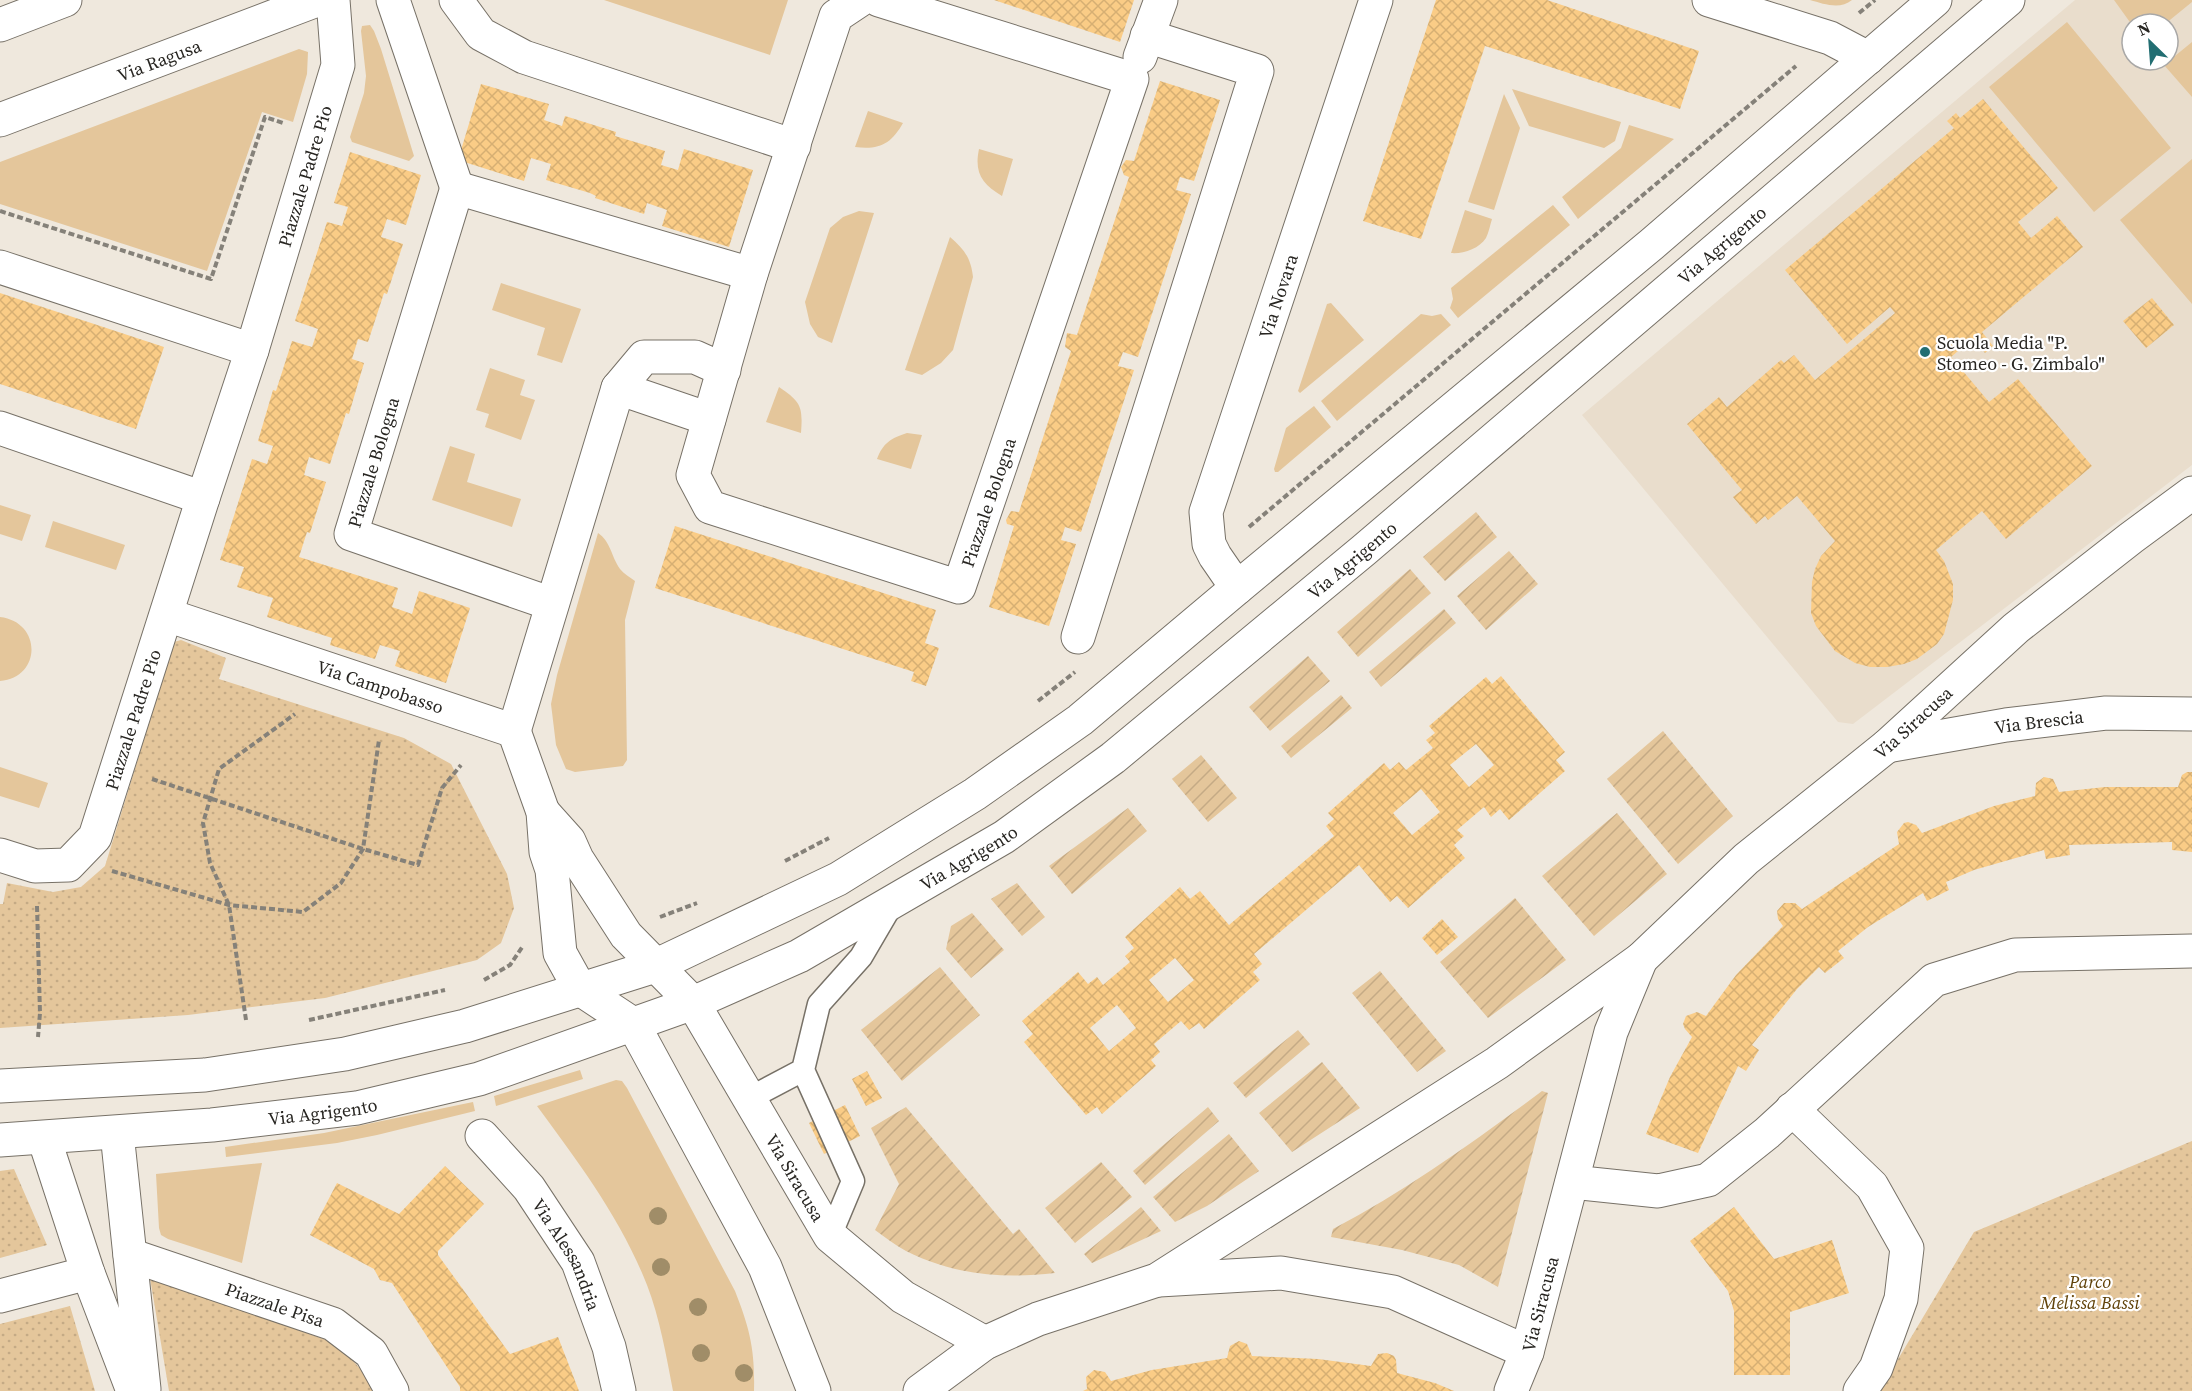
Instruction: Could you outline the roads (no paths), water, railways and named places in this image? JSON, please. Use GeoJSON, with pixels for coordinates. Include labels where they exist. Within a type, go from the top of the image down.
{"type":"FeatureCollection","features":[{"type":"Feature","properties":{"kind":"street"},"geometry":{"type":"LineString","coordinates":[[0,25],[65,0]]}},
{"type":"Feature","properties":{"kind":"street","name":"Via Ragusa"},"geometry":{"type":"LineString","coordinates":[[0,120],[317,0]]}},
{"type":"Feature","properties":{"kind":"street","name":"Piazzale Padre Pio"},"geometry":{"type":"LineString","coordinates":[[0,855],[35,866],[68,865],[95,837],[252,350],[338,65],[333,0]]}},
{"type":"Feature","properties":{"kind":"street"},"geometry":{"type":"LineString","coordinates":[[393,0],[457,188],[751,274]]}},
{"type":"Feature","properties":{"kind":"street"},"geometry":{"type":"LineString","coordinates":[[456,0],[481,34],[524,57],[794,146]]}},
{"type":"Feature","properties":{"kind":"street","name":"Piazzale Bologna"},"geometry":{"type":"LineString","coordinates":[[860,0],[836,16],[751,274],[693,475],[710,507],[959,587],[1161,0]]}},
{"type":"Feature","properties":{"kind":"street"},"geometry":{"type":"LineString","coordinates":[[879,0],[1132,79]]}},
{"type":"Feature","properties":{"kind":"street","name":"Via Novara"},"geometry":{"type":"LineString","coordinates":[[1237,588],[1209,544],[1206,512],[1376,0]]}},
{"type":"Feature","properties":{"kind":"street"},"geometry":{"type":"LineString","coordinates":[[1709,0],[1830,38],[1868,58]]}},
{"type":"Feature","properties":{"kind":"street"},"geometry":{"type":"LineString","coordinates":[[0,1086],[205,1075],[345,1054],[465,1026],[656,966],[838,879],[975,794],[1080,720],[1652,244],[1935,0]]}},
{"type":"Feature","properties":{"kind":"street","name":"Via Agrigento"},"geometry":{"type":"LineString","coordinates":[[0,1140],[212,1125],[357,1108],[479,1079],[693,1003],[799,956],[1004,837],[1113,758],[1364,550],[2008,0]]}},
{"type":"Feature","properties":{"kind":"street"},"geometry":{"type":"LineString","coordinates":[[1079,652],[1257,71],[1147,36]]}},
{"type":"Feature","properties":{"kind":"street","name":"Piazzale Bologna"},"geometry":{"type":"LineString","coordinates":[[457,188],[351,534],[552,604]]}},
{"type":"Feature","properties":{"kind":"street"},"geometry":{"type":"LineString","coordinates":[[0,267],[252,350]]}},
{"type":"Feature","properties":{"kind":"street"},"geometry":{"type":"LineString","coordinates":[[724,370],[695,357],[644,357],[618,388],[514,731],[543,812],[546,852],[552,870],[560,953],[580,989],[633,1024],[765,1267],[814,1391]]}},
{"type":"Feature","properties":{"kind":"street"},"geometry":{"type":"LineString","coordinates":[[618,388],[709,419]]}},
{"type":"Feature","properties":{"kind":"street"},"geometry":{"type":"LineString","coordinates":[[0,428],[203,498]]}},
{"type":"Feature","properties":{"kind":"street","name":"Via Siracusa"},"geometry":{"type":"LineString","coordinates":[[920,1391],[985,1343],[1038,1319],[1157,1280],[1471,1082],[1641,958],[1746,859],[1887,746],[2016,628],[2192,493]]}},
{"type":"Feature","properties":{"kind":"street","name":"Via Campobasso"},"geometry":{"type":"LineString","coordinates":[[167,615],[514,731]]}},
{"type":"Feature","properties":{"kind":"street","name":"Via Brescia"},"geometry":{"type":"LineString","coordinates":[[1887,746],[2006,725],[2106,713],[2192,714]]}},
{"type":"Feature","properties":{"kind":"street"},"geometry":{"type":"LineString","coordinates":[[543,812],[569,841],[626,935],[656,966]]}},
{"type":"Feature","properties":{"kind":"street"},"geometry":{"type":"LineString","coordinates":[[1572,1182],[1658,1191],[1708,1180],[1767,1133],[1934,980],[2015,956],[2191,951]]}},
{"type":"Feature","properties":{"kind":"street","name":"Via Siracusa"},"geometry":{"type":"LineString","coordinates":[[1157,1280],[1281,1273],[1393,1292],[1527,1352],[1611,1032],[1641,958]]}},
{"type":"Feature","properties":{"kind":"street","name":"Via Siracusa"},"geometry":{"type":"LineString","coordinates":[[656,966],[693,1003],[830,1236],[903,1297],[985,1343]]}},
{"type":"Feature","properties":{"kind":"street"},"geometry":{"type":"LineString","coordinates":[[1792,1109],[1872,1186],[1907,1248],[1901,1299],[1876,1368],[1860,1391]]}},
{"type":"Feature","properties":{"kind":"street"},"geometry":{"type":"LineString","coordinates":[[117,1133],[145,1391]]}},
{"type":"Feature","properties":{"kind":"street","name":"Via Alessandria"},"geometry":{"type":"LineString","coordinates":[[482,1136],[529,1188],[578,1262],[609,1347],[619,1391]]}},
{"type":"Feature","properties":{"kind":"street"},"geometry":{"type":"LineString","coordinates":[[44,1138],[88,1273],[133,1391]]}},
{"type":"Feature","properties":{"kind":"street","name":"Piazzale Pisa"},"geometry":{"type":"LineString","coordinates":[[130,1256],[333,1324],[371,1353],[392,1391]]}},
{"type":"Feature","properties":{"kind":"street"},"geometry":{"type":"LineString","coordinates":[[0,1296],[88,1273]]}},
{"type":"Feature","properties":{"kind":"street"},"geometry":{"type":"LineString","coordinates":[[1511,1391],[1527,1352]]}},
{"type":"Feature","properties":{"kind":"lane"},"geometry":{"type":"LineString","coordinates":[[830,1236],[853,1181],[803,1070],[819,1004],[861,957],[894,902]]}},
{"type":"Feature","properties":{"kind":"lane"},"geometry":{"type":"LineString","coordinates":[[750,1098],[803,1070]]}},
{"type":"Feature","properties":{"kind":"place","name":"Scuola Media \"P. Stomeo - G. Zimbalo\""},"geometry":{"type":"Point","coordinates":[1925,352]}},
{"type":"Feature","properties":{"kind":"park label","name":"Parco Melissa Bassi"},"geometry":{"type":"Point","coordinates":[2090,1291]}}]}
